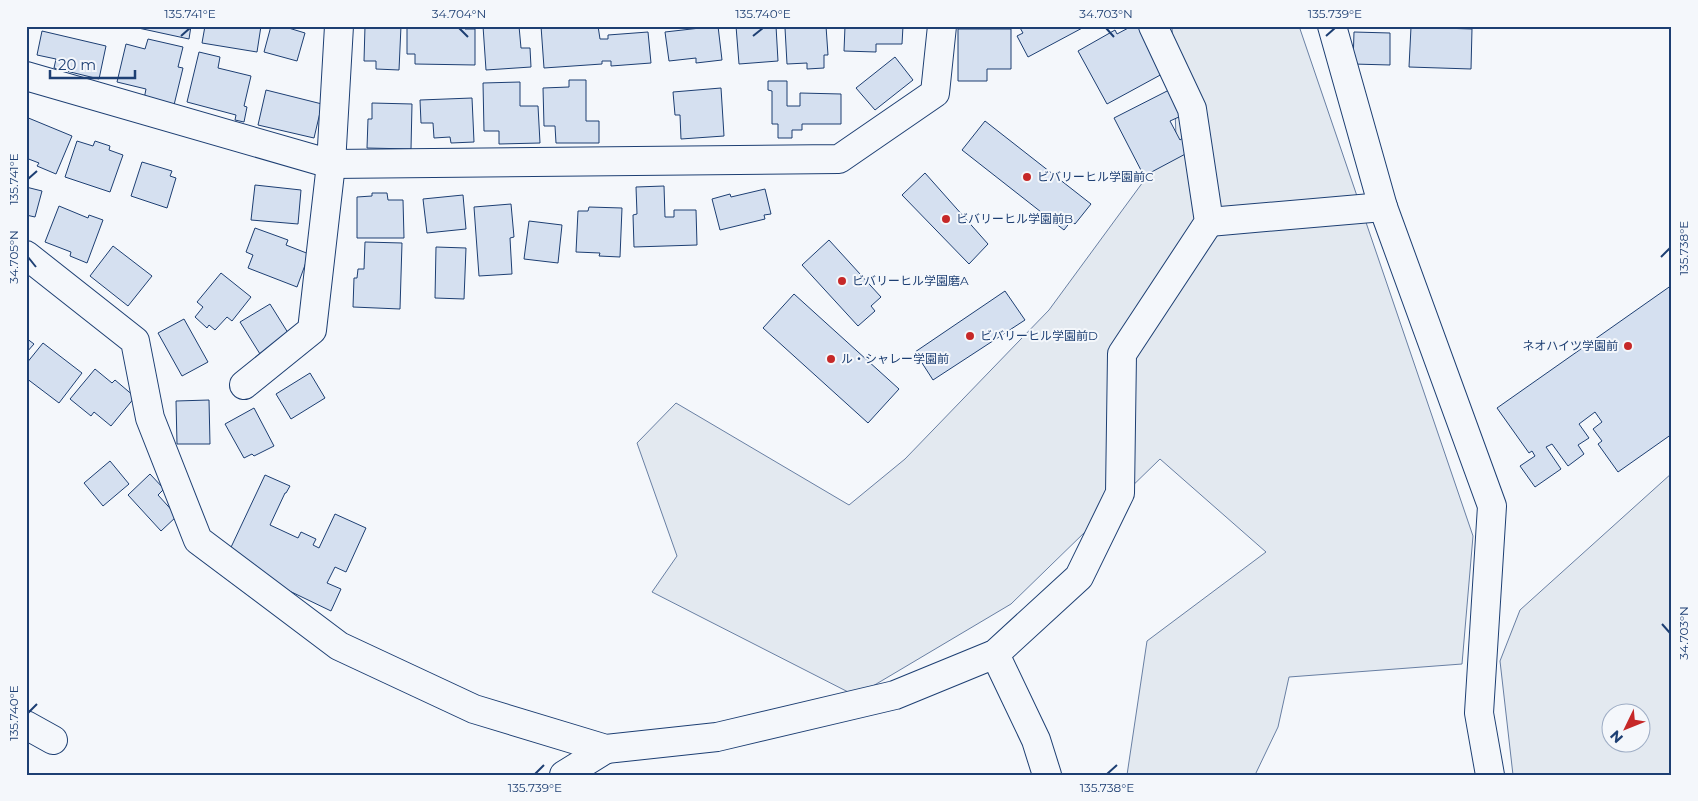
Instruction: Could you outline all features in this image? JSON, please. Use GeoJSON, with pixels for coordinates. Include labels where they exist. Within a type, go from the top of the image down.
{"type":"FeatureCollection","features":[{"type":"Feature","properties":{"kind":"street"},"geometry":{"type":"LineString","coordinates":[[244,385],[312,330],[331,164],[339,26]]}},
{"type":"Feature","properties":{"kind":"street"},"geometry":{"type":"LineString","coordinates":[[26,76],[331,164],[840,159],[935,93],[942,26]]}},
{"type":"Feature","properties":{"kind":"street"},"geometry":{"type":"LineString","coordinates":[[26,255],[134,341],[150,418],[198,540],[339,646],[474,709],[606,749],[717,737],[895,695],[994,654],[1079,577],[1120,493],[1122,354],[1209,222],[1192,109],[1153,26]]}},
{"type":"Feature","properties":{"kind":"street"},"geometry":{"type":"LineString","coordinates":[[1332,26],[1383,207],[1492,506],[1479,713],[1490,775]]}},
{"type":"Feature","properties":{"kind":"street"},"geometry":{"type":"LineString","coordinates":[[1209,222],[1383,207]]}},
{"type":"Feature","properties":{"kind":"street"},"geometry":{"type":"LineString","coordinates":[[994,654],[1036,740],[1047,775]]}},
{"type":"Feature","properties":{"kind":"street"},"geometry":{"type":"LineString","coordinates":[[26,725],[53,740]]}},
{"type":"Feature","properties":{"kind":"street"},"geometry":{"type":"LineString","coordinates":[[564,775],[606,749]]}},
{"type":"Feature","properties":{"kind":"shaded area"},"geometry":{"type":"Polygon","coordinates":[[[1172,26],[1299,26],[1473,536],[1462,664],[1289,677],[1278,727],[1255,775],[1127,775],[1147,641],[1266,552],[1160,459],[1011,604],[856,696],[652,592],[677,556],[637,443],[676,403],[849,505],[905,459],[1049,310],[1176,137],[1172,26]]]}},
{"type":"Feature","properties":{"kind":"shaded area"},"geometry":{"type":"Polygon","coordinates":[[[1672,473],[1672,775],[1513,775],[1500,661],[1520,610],[1672,473]]]}},
{"type":"Feature","properties":{"kind":"building"},"geometry":{"type":"Polygon","coordinates":[[[129,26],[191,26],[189,39],[129,26]]]}},
{"type":"Feature","properties":{"kind":"building"},"geometry":{"type":"Polygon","coordinates":[[[205,26],[261,26],[257,52],[202,43],[205,26]]]}},
{"type":"Feature","properties":{"kind":"building"},"geometry":{"type":"Polygon","coordinates":[[[271,26],[282,26],[305,33],[297,61],[264,52],[271,26]]]}},
{"type":"Feature","properties":{"kind":"building"},"geometry":{"type":"Polygon","coordinates":[[[365,26],[401,26],[399,70],[376,69],[376,61],[364,61],[365,26]]]}},
{"type":"Feature","properties":{"kind":"building"},"geometry":{"type":"Polygon","coordinates":[[[442,26],[466,26],[465,29],[475,29],[475,65],[415,64],[415,54],[407,54],[407,27],[442,28],[442,26]]]}},
{"type":"Feature","properties":{"kind":"building"},"geometry":{"type":"Polygon","coordinates":[[[483,26],[519,26],[521,48],[530,48],[531,67],[486,70],[483,26]]]}},
{"type":"Feature","properties":{"kind":"building"},"geometry":{"type":"Polygon","coordinates":[[[541,26],[598,26],[600,39],[608,39],[608,35],[648,32],[651,63],[611,66],[611,61],[602,61],[602,64],[544,68],[541,26]]]}},
{"type":"Feature","properties":{"kind":"building"},"geometry":{"type":"Polygon","coordinates":[[[718,26],[722,60],[696,63],[696,58],[669,61],[665,32],[718,26]]]}},
{"type":"Feature","properties":{"kind":"building"},"geometry":{"type":"Polygon","coordinates":[[[736,26],[776,26],[778,61],[739,64],[736,26]]]}},
{"type":"Feature","properties":{"kind":"building"},"geometry":{"type":"Polygon","coordinates":[[[793,26],[826,26],[828,55],[824,55],[824,68],[807,69],[807,63],[787,64],[785,28],[793,28],[793,26]]]}},
{"type":"Feature","properties":{"kind":"building"},"geometry":{"type":"Polygon","coordinates":[[[845,26],[903,26],[902,44],[876,44],[876,52],[844,51],[845,26]]]}},
{"type":"Feature","properties":{"kind":"building"},"geometry":{"type":"Polygon","coordinates":[[[1019,26],[1086,26],[1028,57],[1017,36],[1023,33],[1019,26]]]}},
{"type":"Feature","properties":{"kind":"building"},"geometry":{"type":"Polygon","coordinates":[[[1132,26],[1138,26],[1164,73],[1107,104],[1078,51],[1115,30],[1117,34],[1132,26]]]}},
{"type":"Feature","properties":{"kind":"building"},"geometry":{"type":"Polygon","coordinates":[[[1411,27],[1472,29],[1471,69],[1409,67],[1411,27]]]}},
{"type":"Feature","properties":{"kind":"building"},"geometry":{"type":"Polygon","coordinates":[[[958,29],[1011,29],[1011,69],[987,69],[987,81],[958,81],[958,29]]]}},
{"type":"Feature","properties":{"kind":"building"},"geometry":{"type":"Polygon","coordinates":[[[42,31],[106,46],[99,79],[54,68],[56,59],[37,55],[42,31]]]}},
{"type":"Feature","properties":{"kind":"building"},"geometry":{"type":"Polygon","coordinates":[[[1354,32],[1390,33],[1390,65],[1353,64],[1354,32]]]}},
{"type":"Feature","properties":{"kind":"building"},"geometry":{"type":"Polygon","coordinates":[[[148,39],[183,47],[178,67],[183,68],[174,105],[144,99],[146,89],[117,82],[126,44],[145,49],[148,39]]]}},
{"type":"Feature","properties":{"kind":"building"},"geometry":{"type":"Polygon","coordinates":[[[199,52],[220,57],[218,68],[251,76],[244,106],[247,107],[244,122],[235,120],[236,115],[187,102],[199,52]]]}},
{"type":"Feature","properties":{"kind":"building"},"geometry":{"type":"Polygon","coordinates":[[[895,57],[913,80],[875,110],[856,88],[895,57]]]}},
{"type":"Feature","properties":{"kind":"building"},"geometry":{"type":"Polygon","coordinates":[[[569,80],[586,80],[586,121],[599,121],[599,143],[556,143],[555,126],[544,126],[543,88],[569,87],[569,80]]]}},
{"type":"Feature","properties":{"kind":"building"},"geometry":{"type":"Polygon","coordinates":[[[768,81],[787,81],[787,106],[800,106],[800,93],[841,94],[841,124],[802,124],[802,130],[792,130],[792,138],[778,138],[778,124],[772,124],[772,91],[768,90],[768,81]]]}},
{"type":"Feature","properties":{"kind":"building"},"geometry":{"type":"Polygon","coordinates":[[[520,82],[520,106],[538,106],[540,143],[499,144],[499,131],[484,131],[483,83],[520,82]]]}},
{"type":"Feature","properties":{"kind":"building"},"geometry":{"type":"Polygon","coordinates":[[[721,88],[724,136],[681,139],[680,115],[675,115],[673,92],[721,88]]]}},
{"type":"Feature","properties":{"kind":"building"},"geometry":{"type":"Polygon","coordinates":[[[1171,89],[1181,116],[1170,121],[1180,140],[1184,137],[1191,151],[1144,176],[1114,118],[1171,89]]]}},
{"type":"Feature","properties":{"kind":"building"},"geometry":{"type":"Polygon","coordinates":[[[266,90],[322,104],[314,138],[258,125],[266,90]]]}},
{"type":"Feature","properties":{"kind":"building"},"geometry":{"type":"Polygon","coordinates":[[[472,98],[474,142],[451,143],[450,137],[434,138],[433,123],[421,123],[420,100],[472,98]]]}},
{"type":"Feature","properties":{"kind":"building"},"geometry":{"type":"Polygon","coordinates":[[[372,103],[412,104],[411,149],[367,148],[368,119],[372,119],[372,103]]]}},
{"type":"Feature","properties":{"kind":"building"},"geometry":{"type":"Polygon","coordinates":[[[26,117],[72,136],[56,174],[37,166],[39,163],[26,158],[26,117]]]}},
{"type":"Feature","properties":{"kind":"building","name":"ビバリーヒル学園前C"},"geometry":{"type":"Polygon","coordinates":[[[985,121],[1091,204],[1075,224],[1071,221],[1064,230],[962,150],[985,121]]]}},
{"type":"Feature","properties":{"kind":"building"},"geometry":{"type":"Polygon","coordinates":[[[77,141],[93,146],[95,141],[110,146],[109,150],[123,155],[110,192],[65,177],[77,141]]]}},
{"type":"Feature","properties":{"kind":"building"},"geometry":{"type":"Polygon","coordinates":[[[142,162],[172,171],[170,176],[176,178],[167,208],[131,196],[142,162]]]}},
{"type":"Feature","properties":{"kind":"building","name":"ビバリーヒル学園前B"},"geometry":{"type":"Polygon","coordinates":[[[925,173],[988,244],[969,264],[902,195],[925,173]]]}},
{"type":"Feature","properties":{"kind":"building"},"geometry":{"type":"Polygon","coordinates":[[[255,185],[301,190],[298,224],[251,220],[255,185]]]}},
{"type":"Feature","properties":{"kind":"building"},"geometry":{"type":"Polygon","coordinates":[[[664,186],[665,217],[674,217],[674,210],[696,210],[697,245],[634,247],[633,215],[637,214],[636,187],[664,186]]]}},
{"type":"Feature","properties":{"kind":"building"},"geometry":{"type":"Polygon","coordinates":[[[26,187],[42,191],[35,217],[26,215],[26,187]]]}},
{"type":"Feature","properties":{"kind":"building"},"geometry":{"type":"Polygon","coordinates":[[[765,189],[771,214],[764,215],[765,219],[720,230],[712,199],[730,194],[731,197],[765,189]]]}},
{"type":"Feature","properties":{"kind":"building"},"geometry":{"type":"Polygon","coordinates":[[[372,193],[387,193],[388,200],[403,200],[404,238],[357,238],[357,197],[372,196],[372,193]]]}},
{"type":"Feature","properties":{"kind":"building"},"geometry":{"type":"Polygon","coordinates":[[[463,195],[466,229],[427,233],[423,199],[463,195]]]}},
{"type":"Feature","properties":{"kind":"building"},"geometry":{"type":"Polygon","coordinates":[[[511,204],[514,237],[510,238],[512,274],[479,276],[474,207],[511,204]]]}},
{"type":"Feature","properties":{"kind":"building"},"geometry":{"type":"Polygon","coordinates":[[[59,206],[88,218],[89,215],[103,220],[87,263],[70,256],[71,252],[45,242],[59,206]]]}},
{"type":"Feature","properties":{"kind":"building"},"geometry":{"type":"Polygon","coordinates":[[[589,207],[622,208],[620,257],[599,256],[600,253],[576,252],[578,211],[588,211],[589,207]]]}},
{"type":"Feature","properties":{"kind":"building"},"geometry":{"type":"Polygon","coordinates":[[[529,221],[562,225],[558,263],[524,259],[529,221]]]}},
{"type":"Feature","properties":{"kind":"building"},"geometry":{"type":"Polygon","coordinates":[[[255,228],[288,240],[286,245],[309,254],[297,287],[248,268],[253,255],[246,252],[255,228]]]}},
{"type":"Feature","properties":{"kind":"building","name":"ビバリーヒル学園磨A"},"geometry":{"type":"Polygon","coordinates":[[[829,240],[881,297],[871,306],[875,311],[858,326],[802,265],[829,240]]]}},
{"type":"Feature","properties":{"kind":"building"},"geometry":{"type":"Polygon","coordinates":[[[365,242],[402,243],[400,309],[353,307],[354,278],[357,278],[358,269],[364,269],[365,242]]]}},
{"type":"Feature","properties":{"kind":"building"},"geometry":{"type":"Polygon","coordinates":[[[113,246],[152,276],[128,306],[90,276],[113,246]]]}},
{"type":"Feature","properties":{"kind":"building"},"geometry":{"type":"Polygon","coordinates":[[[436,247],[466,248],[464,299],[435,298],[436,247]]]}},
{"type":"Feature","properties":{"kind":"building"},"geometry":{"type":"Polygon","coordinates":[[[221,273],[251,297],[232,321],[227,317],[215,330],[209,325],[207,328],[195,317],[203,307],[197,302],[221,273]]]}},
{"type":"Feature","properties":{"kind":"building","name":"ネオハイツ学園前"},"geometry":{"type":"Polygon","coordinates":[[[1672,285],[1672,434],[1618,472],[1598,444],[1602,441],[1593,429],[1602,422],[1595,412],[1579,424],[1589,438],[1578,445],[1584,454],[1568,466],[1552,444],[1546,447],[1561,469],[1535,487],[1520,466],[1535,456],[1532,451],[1529,453],[1497,408],[1672,285]]]}},
{"type":"Feature","properties":{"kind":"building","name":"ビバリーヒル学園前D"},"geometry":{"type":"Polygon","coordinates":[[[1005,291],[1025,320],[933,380],[915,352],[1005,291]]]}},
{"type":"Feature","properties":{"kind":"building","name":"ル・シャレー学園前"},"geometry":{"type":"Polygon","coordinates":[[[794,294],[899,389],[868,423],[763,328],[794,294]]]}},
{"type":"Feature","properties":{"kind":"building"},"geometry":{"type":"Polygon","coordinates":[[[270,304],[290,336],[260,354],[240,322],[270,304]]]}},
{"type":"Feature","properties":{"kind":"building"},"geometry":{"type":"Polygon","coordinates":[[[184,319],[208,362],[182,376],[158,333],[184,319]]]}},
{"type":"Feature","properties":{"kind":"building"},"geometry":{"type":"Polygon","coordinates":[[[26,338],[34,344],[26,353],[26,338]]]}},
{"type":"Feature","properties":{"kind":"building"},"geometry":{"type":"Polygon","coordinates":[[[43,343],[82,373],[59,403],[26,378],[26,364],[43,343]]]}},
{"type":"Feature","properties":{"kind":"building"},"geometry":{"type":"Polygon","coordinates":[[[95,369],[112,383],[115,380],[135,397],[111,426],[94,412],[91,416],[70,399],[95,369]]]}},
{"type":"Feature","properties":{"kind":"building"},"geometry":{"type":"Polygon","coordinates":[[[310,373],[325,398],[291,419],[276,394],[310,373]]]}},
{"type":"Feature","properties":{"kind":"building"},"geometry":{"type":"Polygon","coordinates":[[[209,400],[210,444],[177,444],[176,401],[209,400]]]}},
{"type":"Feature","properties":{"kind":"building"},"geometry":{"type":"Polygon","coordinates":[[[254,408],[274,446],[254,456],[252,454],[244,458],[225,424],[254,408]]]}},
{"type":"Feature","properties":{"kind":"building"},"geometry":{"type":"Polygon","coordinates":[[[110,461],[129,484],[103,506],[84,483],[110,461]]]}},
{"type":"Feature","properties":{"kind":"building"},"geometry":{"type":"Polygon","coordinates":[[[150,474],[164,489],[158,495],[177,516],[161,531],[128,495],[150,474]]]}},
{"type":"Feature","properties":{"kind":"building"},"geometry":{"type":"Polygon","coordinates":[[[265,475],[290,486],[270,525],[298,538],[301,532],[316,539],[313,545],[319,548],[335,514],[366,528],[346,572],[335,567],[327,583],[341,589],[331,611],[225,560],[265,475]]]}},
{"type":"Feature","properties":{"kind":"place","name":"ビバリーヒル学園前C"},"geometry":{"type":"Point","coordinates":[1027,177]}},
{"type":"Feature","properties":{"kind":"place","name":"ビバリーヒル学園前B"},"geometry":{"type":"Point","coordinates":[946,219]}},
{"type":"Feature","properties":{"kind":"place","name":"ビバリーヒル学園磨A"},"geometry":{"type":"Point","coordinates":[842,281]}},
{"type":"Feature","properties":{"kind":"place","name":"ビバリーヒル学園前D"},"geometry":{"type":"Point","coordinates":[970,336]}},
{"type":"Feature","properties":{"kind":"place","name":"ネオハイツ学園前"},"geometry":{"type":"Point","coordinates":[1628,346]}},
{"type":"Feature","properties":{"kind":"place","name":"ル・シャレー学園前"},"geometry":{"type":"Point","coordinates":[831,359]}}]}
